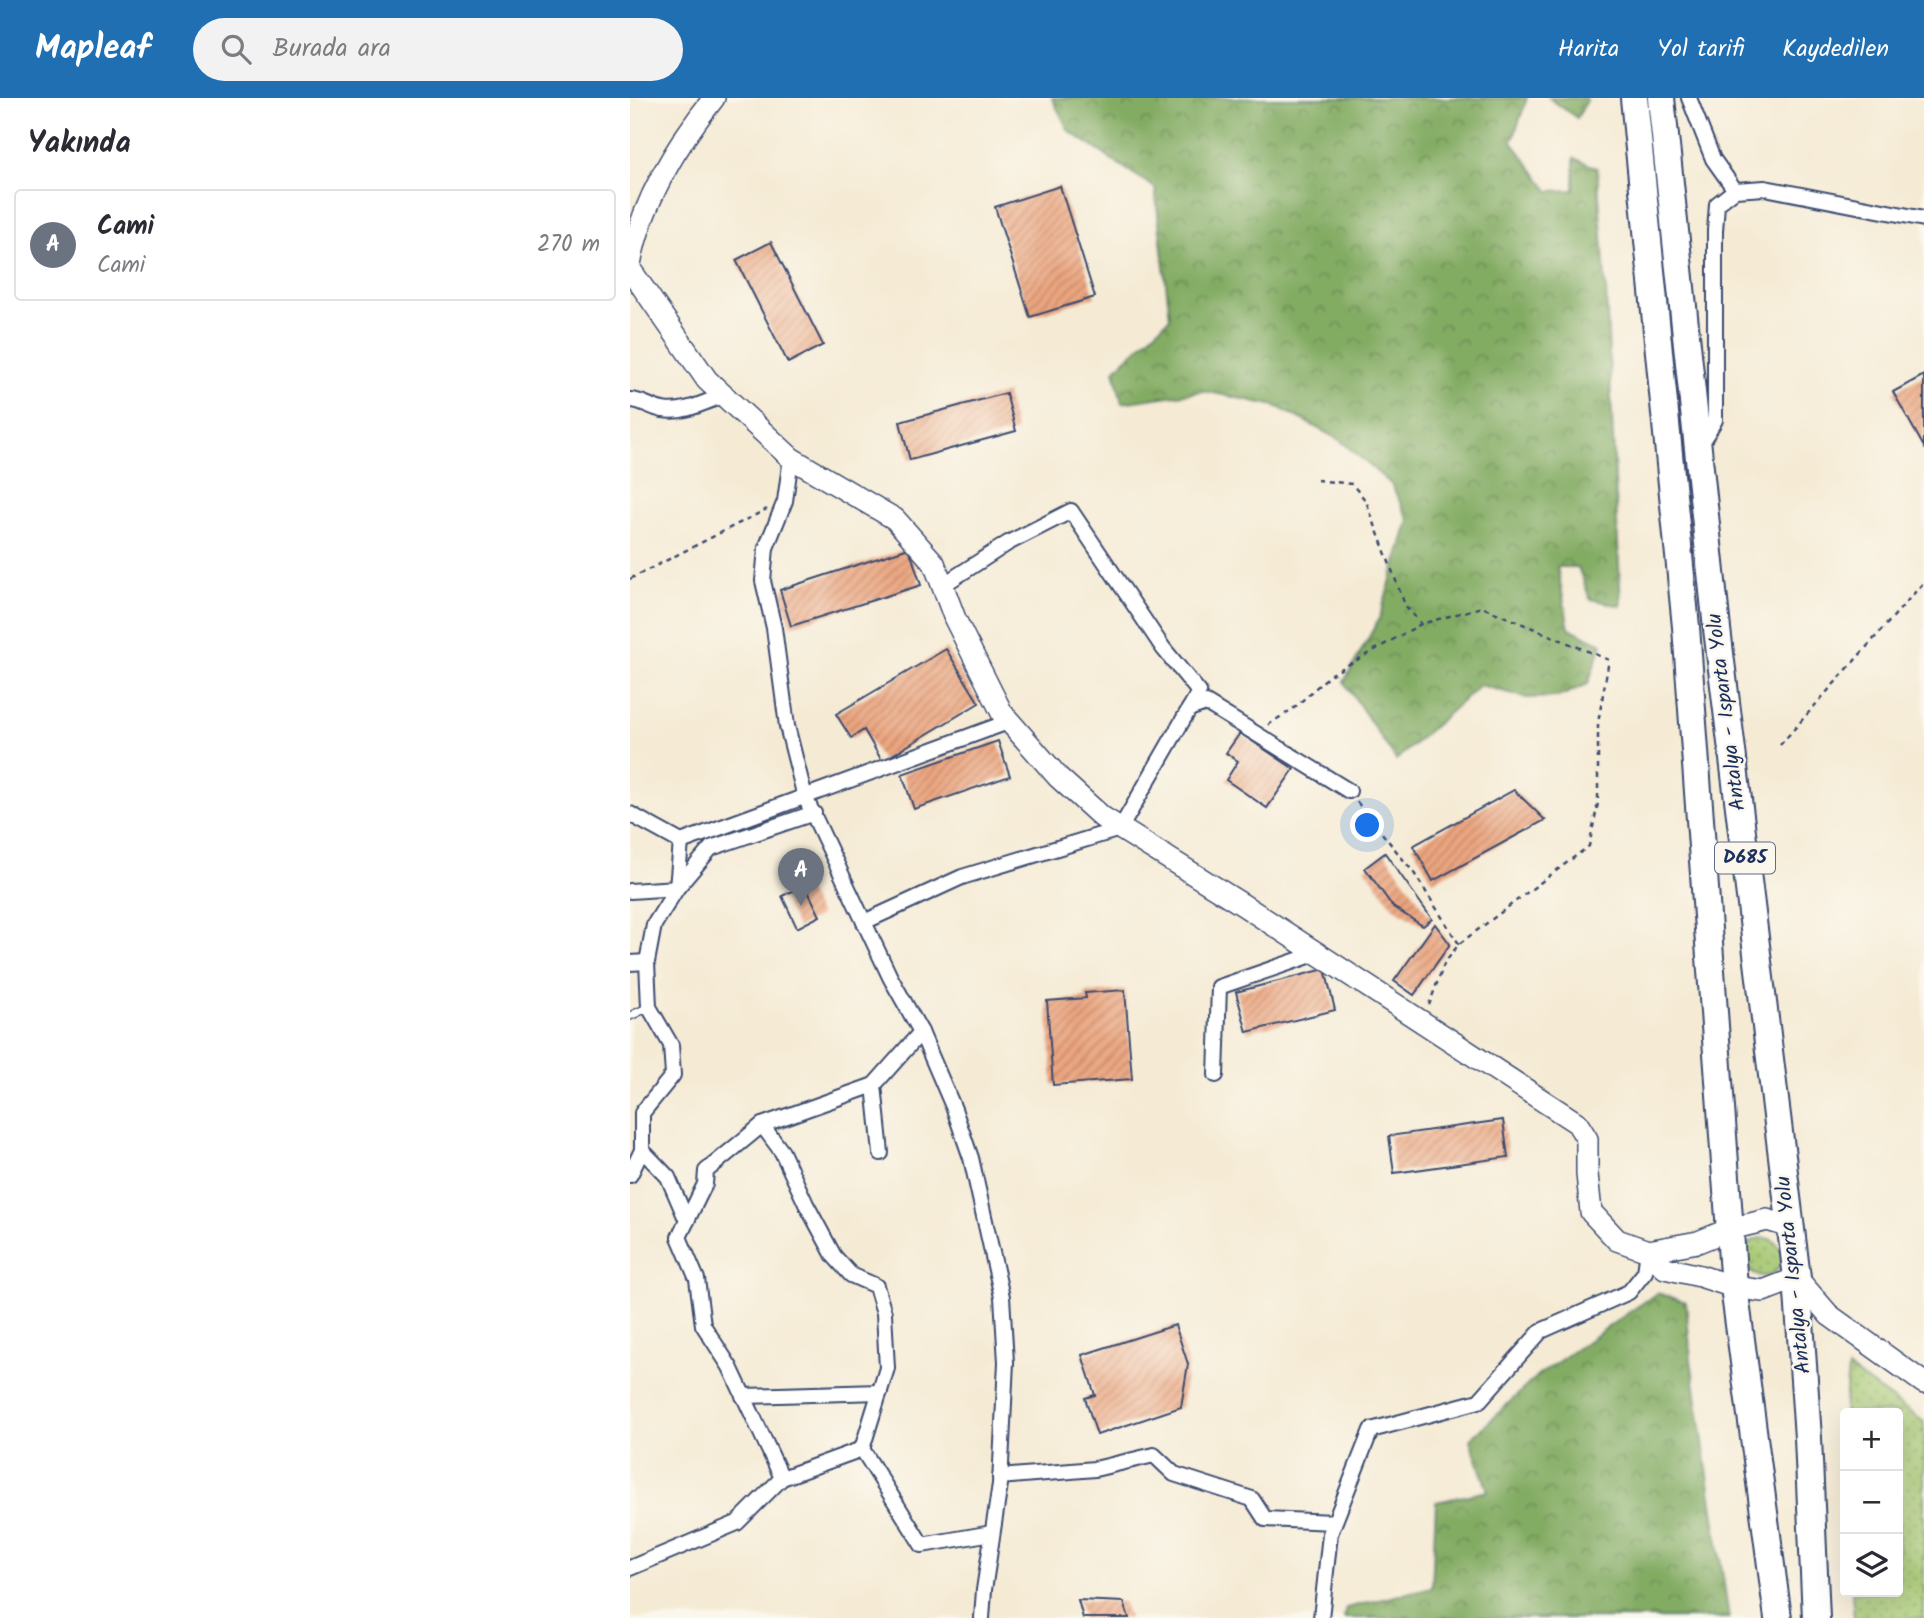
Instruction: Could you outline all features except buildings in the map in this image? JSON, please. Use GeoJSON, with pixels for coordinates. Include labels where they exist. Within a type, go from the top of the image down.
{"type":"FeatureCollection","features":[{"type":"Feature","properties":{"kind":"highway","name":"Antalya - Isparta Yolu"},"geometry":{"type":"LineString","coordinates":[[1634,98],[1686,627],[1734,1287],[1778,1618]]}},
{"type":"Feature","properties":{"kind":"highway","name":"Antalya - Isparta Yolu"},"geometry":{"type":"LineString","coordinates":[[1661,98],[1717,629],[1797,1278],[1816,1618]]}},
{"type":"Feature","properties":{"kind":"street"},"geometry":{"type":"LineString","coordinates":[[714,98],[657,184],[636,233],[630,266],[708,380],[791,458],[895,519],[934,563],[955,619],[1008,722],[1058,777],[1102,817],[1318,953],[1577,1123],[1587,1139],[1591,1212],[1617,1240],[1648,1251],[1665,1268],[1734,1287],[1763,1291],[1797,1278],[1829,1315],[1924,1383]]}},
{"type":"Feature","properties":{"kind":"street"},"geometry":{"type":"LineString","coordinates":[[1689,98],[1713,159],[1735,190]]}},
{"type":"Feature","properties":{"kind":"street"},"geometry":{"type":"LineString","coordinates":[[1698,449],[1715,420],[1717,204],[1735,190],[1765,188],[1924,219]]}},
{"type":"Feature","properties":{"kind":"street"},"geometry":{"type":"LineString","coordinates":[[630,400],[637,400],[663,411],[690,408],[724,395]]}},
{"type":"Feature","properties":{"kind":"street"},"geometry":{"type":"LineString","coordinates":[[791,458],[785,501],[766,548],[763,581],[774,628],[788,726],[805,797],[890,977],[921,1032],[954,1109],[971,1158],[1002,1297],[1006,1362],[1000,1477],[982,1618]]}},
{"type":"Feature","properties":{"kind":"street"},"geometry":{"type":"LineString","coordinates":[[864,922],[962,877],[1120,829],[1199,692],[1163,648],[1071,511],[1008,543],[943,585]]}},
{"type":"Feature","properties":{"kind":"street"},"geometry":{"type":"LineString","coordinates":[[1189,709],[1206,703],[1349,791]]}},
{"type":"Feature","properties":{"kind":"street"},"geometry":{"type":"LineString","coordinates":[[630,814],[681,842],[1008,722]]}},
{"type":"Feature","properties":{"kind":"street"},"geometry":{"type":"LineString","coordinates":[[630,1175],[642,1150],[636,1110],[673,1075],[671,1045],[649,1007],[647,962],[654,925],[677,888],[711,848],[814,813]]}},
{"type":"Feature","properties":{"kind":"street"},"geometry":{"type":"LineString","coordinates":[[677,888],[681,842]]}},
{"type":"Feature","properties":{"kind":"street"},"geometry":{"type":"LineString","coordinates":[[630,891],[677,888]]}},
{"type":"Feature","properties":{"kind":"street"},"geometry":{"type":"LineString","coordinates":[[1216,1075],[1219,986],[1318,953]]}},
{"type":"Feature","properties":{"kind":"street"},"geometry":{"type":"LineString","coordinates":[[630,963],[647,962]]}},
{"type":"Feature","properties":{"kind":"street"},"geometry":{"type":"LineString","coordinates":[[782,1478],[730,1367],[703,1325],[697,1279],[679,1237],[705,1184],[706,1171],[762,1125],[874,1085],[921,1032]]}},
{"type":"Feature","properties":{"kind":"street"},"geometry":{"type":"LineString","coordinates":[[874,1085],[881,1153]]}},
{"type":"Feature","properties":{"kind":"street"},"geometry":{"type":"LineString","coordinates":[[762,1125],[782,1152],[834,1256],[851,1275],[876,1286],[884,1312],[887,1368],[862,1449],[922,1545],[992,1533]]}},
{"type":"Feature","properties":{"kind":"street"},"geometry":{"type":"LineString","coordinates":[[642,1150],[668,1177],[687,1221]]}},
{"type":"Feature","properties":{"kind":"street"},"geometry":{"type":"LineString","coordinates":[[1648,1251],[1698,1242],[1730,1229],[1767,1220],[1784,1225],[1792,1239]]}},
{"type":"Feature","properties":{"kind":"street"},"geometry":{"type":"LineString","coordinates":[[1321,1618],[1330,1534],[1371,1430],[1479,1401],[1541,1331],[1629,1293],[1645,1272],[1648,1251]]}},
{"type":"Feature","properties":{"kind":"street"},"geometry":{"type":"LineString","coordinates":[[743,1396],[880,1392]]}},
{"type":"Feature","properties":{"kind":"street"},"geometry":{"type":"LineString","coordinates":[[630,1568],[737,1524],[782,1478],[862,1449]]}},
{"type":"Feature","properties":{"kind":"street"},"geometry":{"type":"LineString","coordinates":[[1000,1477],[1096,1469],[1154,1455],[1174,1474],[1252,1499],[1265,1519],[1334,1522]]}},
{"type":"Feature","properties":{"kind":"lane"},"geometry":{"type":"LineString","coordinates":[[630,1016],[649,1007]]}},
{"type":"Feature","properties":{"kind":"path"},"geometry":{"type":"LineString","coordinates":[[1317,480],[1352,484],[1366,501],[1405,605],[1421,624]]}},
{"type":"Feature","properties":{"kind":"path"},"geometry":{"type":"LineString","coordinates":[[630,579],[785,501]]}},
{"type":"Feature","properties":{"kind":"path"},"geometry":{"type":"LineString","coordinates":[[1780,745],[1924,582]]}},
{"type":"Feature","properties":{"kind":"path"},"geometry":{"type":"LineString","coordinates":[[1255,733],[1294,708],[1330,675],[1421,624],[1482,607],[1609,660],[1598,723],[1598,803],[1589,846],[1459,944],[1444,964],[1423,1022]]}},
{"type":"Feature","properties":{"kind":"path"},"geometry":{"type":"LineString","coordinates":[[1349,791],[1414,873],[1459,944]]}},
{"type":"Feature","properties":{"kind":"green space"},"geometry":{"type":"Polygon","coordinates":[[[1052,98],[1527,98],[1512,142],[1549,191],[1574,190],[1574,158],[1597,168],[1606,290],[1621,606],[1590,599],[1578,567],[1557,567],[1569,628],[1602,644],[1588,684],[1558,697],[1527,698],[1480,685],[1396,760],[1344,682],[1379,619],[1409,520],[1391,484],[1340,440],[1276,406],[1204,391],[1122,403],[1114,370],[1170,318],[1155,188],[1069,131],[1052,98]]]}},
{"type":"Feature","properties":{"kind":"green space"},"geometry":{"type":"Polygon","coordinates":[[[1549,98],[1586,98],[1587,100],[1577,118],[1549,98]]]}},
{"type":"Feature","properties":{"kind":"green space"},"geometry":{"type":"Polygon","coordinates":[[[1763,1238],[1776,1244],[1782,1257],[1776,1270],[1763,1276],[1750,1270],[1744,1257],[1750,1244],[1763,1238]]]}},
{"type":"Feature","properties":{"kind":"green space"},"geometry":{"type":"Polygon","coordinates":[[[1657,1293],[1686,1302],[1691,1360],[1729,1618],[1344,1618],[1346,1608],[1432,1587],[1436,1502],[1488,1491],[1470,1440],[1536,1377],[1657,1293]]]}},
{"type":"Feature","properties":{"kind":"green space"},"geometry":{"type":"Polygon","coordinates":[[[1848,1368],[1924,1422],[1924,1618],[1854,1618],[1852,1597],[1903,1597],[1903,1408],[1845,1408],[1848,1368]]]}},
{"type":"Feature","properties":{"kind":"place","name":"Cami"},"geometry":{"type":"Point","coordinates":[801,906]}}]}
